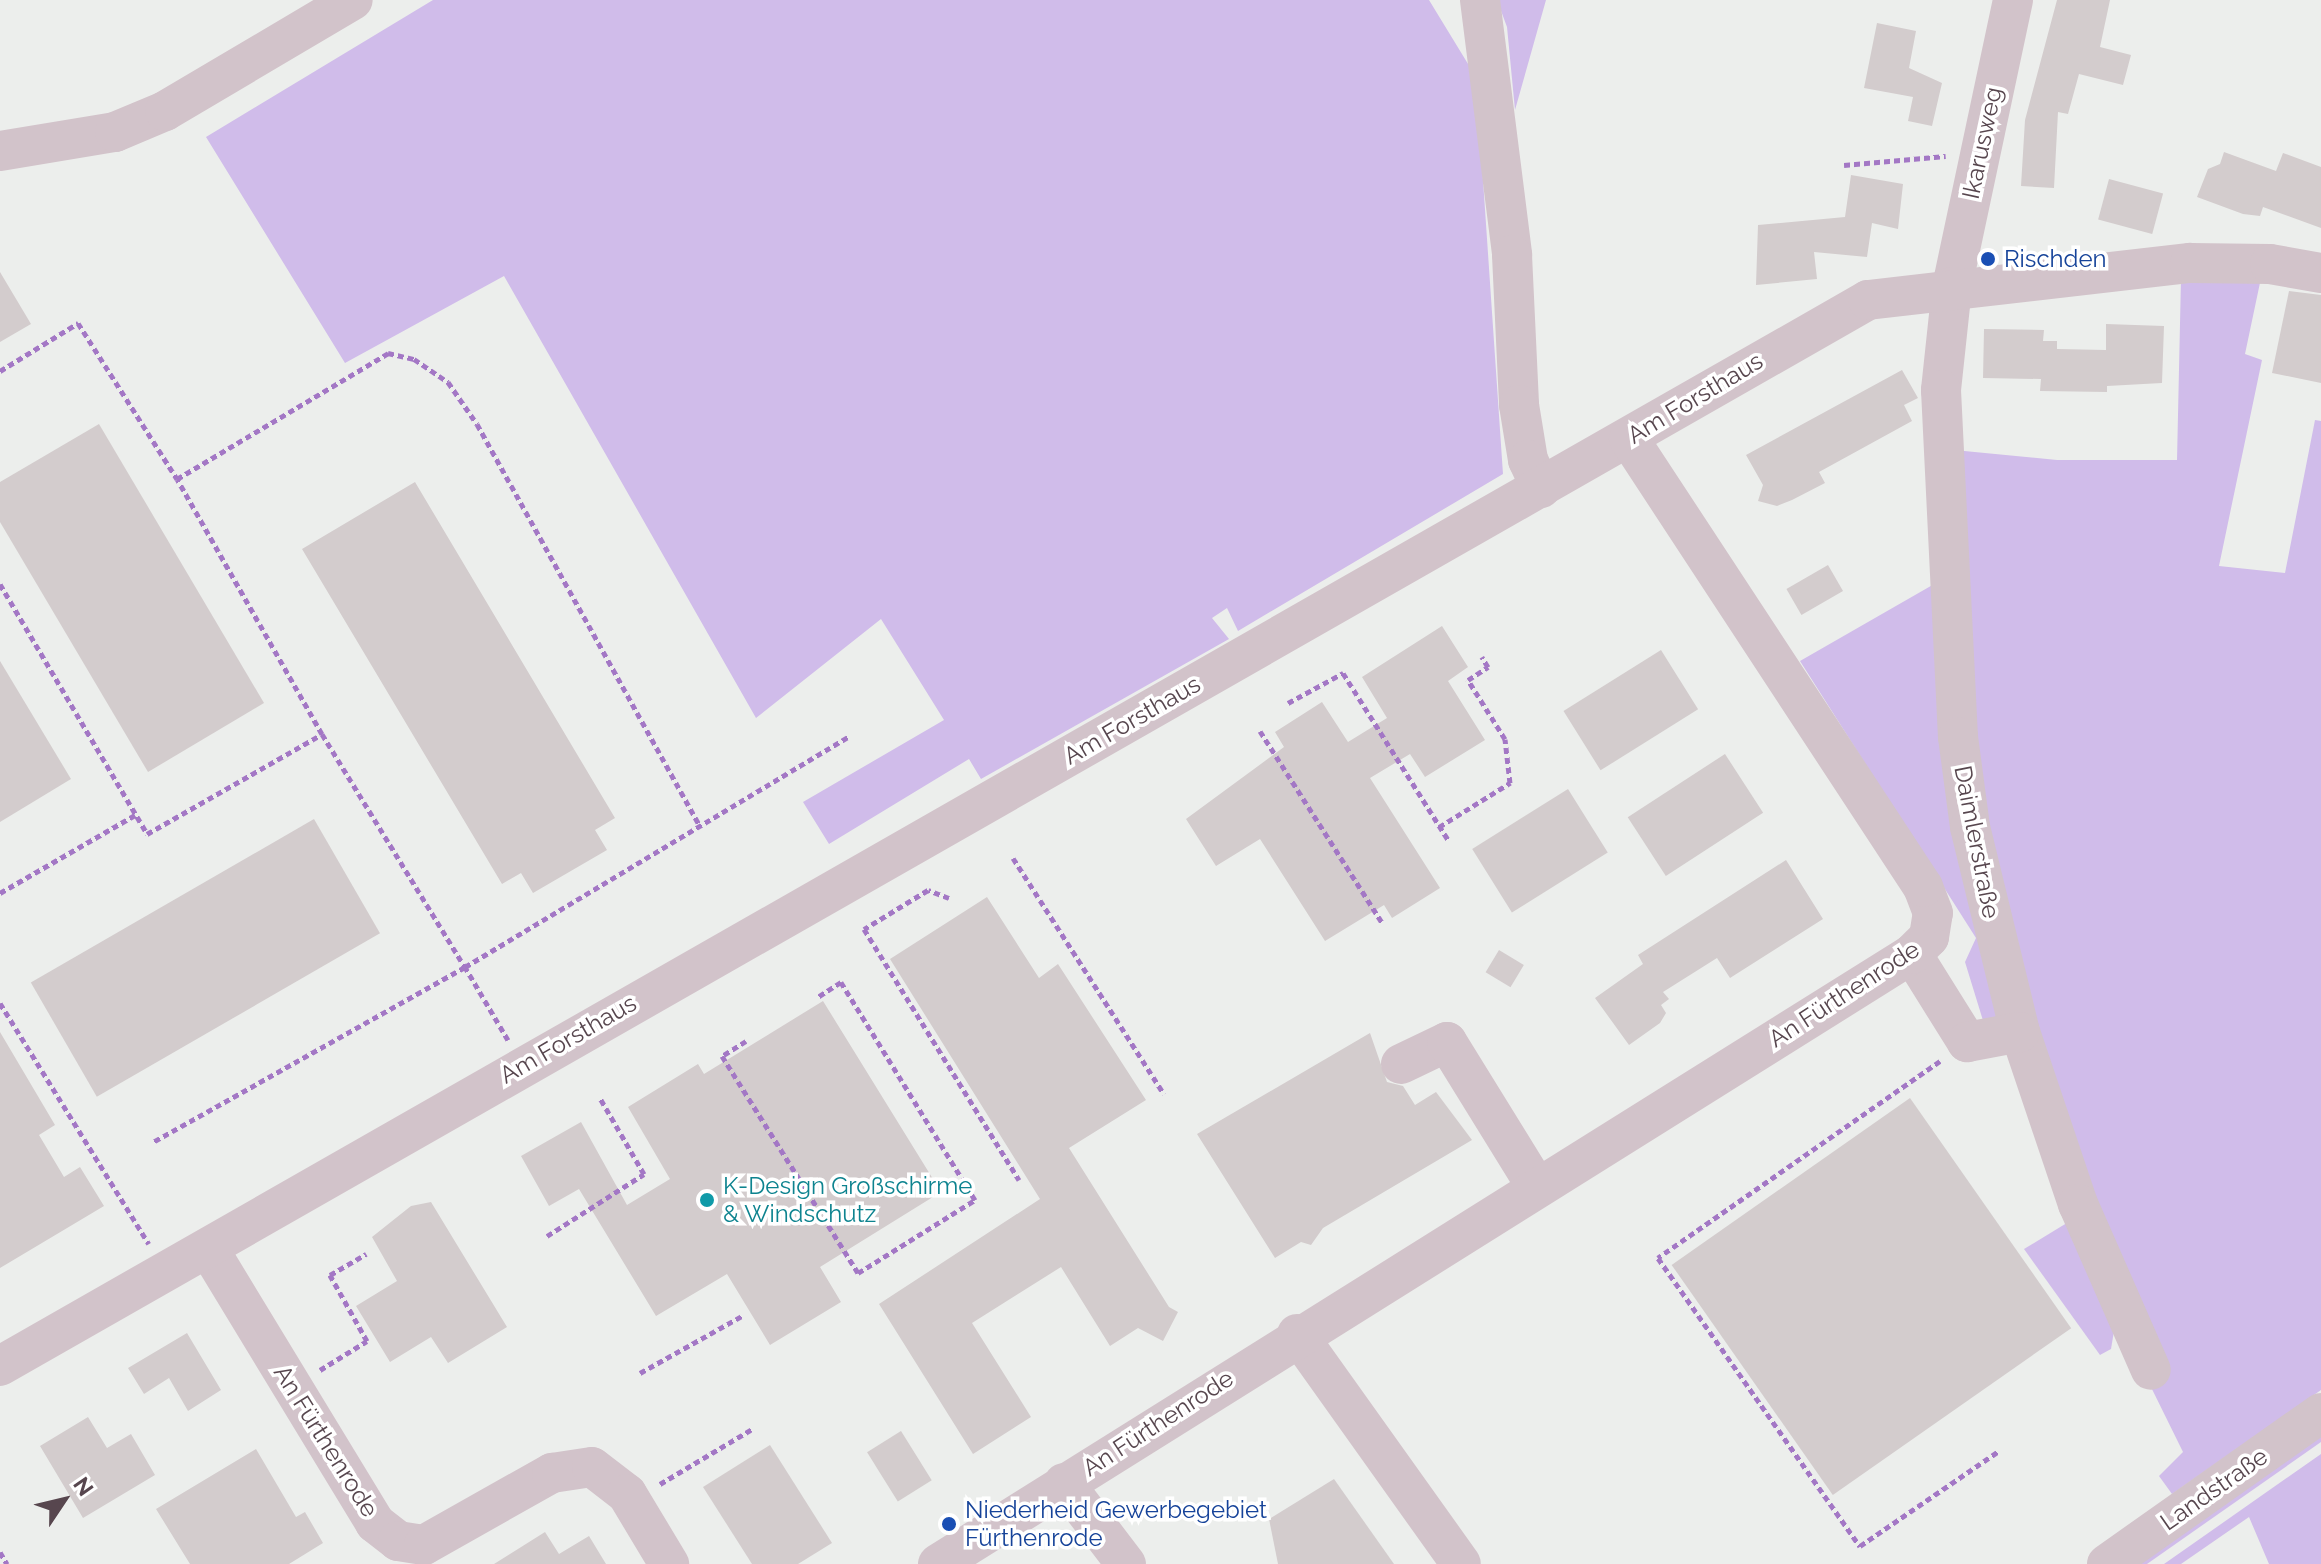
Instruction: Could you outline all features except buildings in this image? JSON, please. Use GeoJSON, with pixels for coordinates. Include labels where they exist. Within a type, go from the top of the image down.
{"type":"FeatureCollection","features":[{"type":"Feature","properties":{"kind":"street"},"geometry":{"type":"LineString","coordinates":[[0,151],[47,148],[153,116],[353,0]]}},
{"type":"Feature","properties":{"kind":"street"},"geometry":{"type":"LineString","coordinates":[[1480,0],[1512,255],[1519,405],[1528,460],[1541,488]]}},
{"type":"Feature","properties":{"kind":"street","name":"Ikarusweg"},"geometry":{"type":"LineString","coordinates":[[1952,287],[2013,0]]}},
{"type":"Feature","properties":{"kind":"street","name":"Am Forsthaus"},"geometry":{"type":"LineString","coordinates":[[0,1366],[522,1065],[1629,439],[1868,300],[1952,287],[2190,263],[2270,264],[2321,273]]}},
{"type":"Feature","properties":{"kind":"street","name":"Daimlerstraße"},"geometry":{"type":"LineString","coordinates":[[1952,287],[1941,390],[1942,477],[1958,737],[1970,827],[2020,1032],[2078,1204],[2151,1370]]}},
{"type":"Feature","properties":{"kind":"street","name":"An Fürthenrode"},"geometry":{"type":"LineString","coordinates":[[938,1564],[1297,1334],[1912,954],[1934,925],[1923,887],[1629,439]]}},
{"type":"Feature","properties":{"kind":"street"},"geometry":{"type":"LineString","coordinates":[[1912,954],[1967,1042],[2020,1032]]}},
{"type":"Feature","properties":{"kind":"street"},"geometry":{"type":"LineString","coordinates":[[1401,1064],[1447,1042],[1536,1186]]}},
{"type":"Feature","properties":{"kind":"street","name":"An Fürthenrode"},"geometry":{"type":"LineString","coordinates":[[208,1248],[375,1523],[398,1541],[424,1545],[552,1473],[576,1468],[610,1477],[632,1501],[669,1564]]}},
{"type":"Feature","properties":{"kind":"street"},"geometry":{"type":"LineString","coordinates":[[1297,1334],[1461,1564]]}},
{"type":"Feature","properties":{"kind":"street","name":"Landstraße"},"geometry":{"type":"LineString","coordinates":[[2107,1564],[2321,1413]]}},
{"type":"Feature","properties":{"kind":"street"},"geometry":{"type":"LineString","coordinates":[[1064,1483],[1126,1564]]}},
{"type":"Feature","properties":{"kind":"path"},"geometry":{"type":"LineString","coordinates":[[1844,165],[1979,153]]}},
{"type":"Feature","properties":{"kind":"path"},"geometry":{"type":"LineString","coordinates":[[0,371],[78,323],[177,479],[322,734],[522,1065]]}},
{"type":"Feature","properties":{"kind":"path"},"geometry":{"type":"LineString","coordinates":[[177,479],[388,353],[414,359],[448,382],[700,826]]}},
{"type":"Feature","properties":{"kind":"path"},"geometry":{"type":"LineString","coordinates":[[0,584],[147,834],[322,734]]}},
{"type":"Feature","properties":{"kind":"path"},"geometry":{"type":"LineString","coordinates":[[1439,827],[1510,783],[1505,739],[1468,680],[1488,667],[1482,657]]}},
{"type":"Feature","properties":{"kind":"path"},"geometry":{"type":"LineString","coordinates":[[1288,703],[1343,673],[1448,840]]}},
{"type":"Feature","properties":{"kind":"path"},"geometry":{"type":"LineString","coordinates":[[1260,731],[1383,924]]}},
{"type":"Feature","properties":{"kind":"path"},"geometry":{"type":"LineString","coordinates":[[152,1143],[465,967],[848,737]]}},
{"type":"Feature","properties":{"kind":"path"},"geometry":{"type":"LineString","coordinates":[[0,893],[135,815]]}},
{"type":"Feature","properties":{"kind":"path"},"geometry":{"type":"LineString","coordinates":[[1013,858],[1164,1094]]}},
{"type":"Feature","properties":{"kind":"path"},"geometry":{"type":"LineString","coordinates":[[949,898],[928,890],[864,929],[1019,1180]]}},
{"type":"Feature","properties":{"kind":"path"},"geometry":{"type":"LineString","coordinates":[[746,1041],[722,1056],[858,1273],[975,1200],[841,982],[818,997]]}},
{"type":"Feature","properties":{"kind":"path"},"geometry":{"type":"LineString","coordinates":[[0,1003],[167,1272]]}},
{"type":"Feature","properties":{"kind":"path"},"geometry":{"type":"LineString","coordinates":[[1967,1042],[1658,1258],[1860,1546],[1999,1451]]}},
{"type":"Feature","properties":{"kind":"path"},"geometry":{"type":"LineString","coordinates":[[547,1236],[644,1174],[600,1098]]}},
{"type":"Feature","properties":{"kind":"path"},"geometry":{"type":"LineString","coordinates":[[292,1387],[367,1341],[330,1275],[366,1254]]}},
{"type":"Feature","properties":{"kind":"path"},"geometry":{"type":"LineString","coordinates":[[640,1373],[742,1316]]}},
{"type":"Feature","properties":{"kind":"path"},"geometry":{"type":"LineString","coordinates":[[632,1501],[754,1428]]}},
{"type":"Feature","properties":{"kind":"path"},"geometry":{"type":"LineString","coordinates":[[0,1552],[7,1564]]}},
{"type":"Feature","properties":{"kind":"shaded area"},"geometry":{"type":"Polygon","coordinates":[[[433,0],[1429,0],[1476,77],[1503,474],[1238,631],[1227,608],[1212,618],[1229,639],[981,779],[969,759],[829,844],[803,802],[944,720],[881,619],[756,718],[504,276],[345,363],[206,137],[433,0]]]}},
{"type":"Feature","properties":{"kind":"shaded area"},"geometry":{"type":"Polygon","coordinates":[[[1497,0],[1546,0],[1515,110],[1507,27],[1497,0]]]}},
{"type":"Feature","properties":{"kind":"shaded area"},"geometry":{"type":"Polygon","coordinates":[[[2181,278],[2261,278],[2245,354],[2262,360],[2219,566],[2285,573],[2315,420],[2321,421],[2321,1390],[2172,1494],[2159,1476],[2183,1452],[2147,1379],[2081,1194],[1978,818],[1954,450],[2057,460],[2177,460],[2181,278]]]}},
{"type":"Feature","properties":{"kind":"shaded area"},"geometry":{"type":"Polygon","coordinates":[[[1936,583],[2006,1024],[1985,1027],[1965,962],[1976,938],[1800,661],[1936,583]]]}},
{"type":"Feature","properties":{"kind":"shaded area"},"geometry":{"type":"Polygon","coordinates":[[[2075,1218],[2117,1313],[2111,1349],[2100,1355],[2024,1249],[2075,1218]]]}},
{"type":"Feature","properties":{"kind":"shaded area"},"geometry":{"type":"Polygon","coordinates":[[[2321,1430],[2321,1442],[2147,1564],[2131,1564],[2321,1430]]]}},
{"type":"Feature","properties":{"kind":"shaded area"},"geometry":{"type":"Polygon","coordinates":[[[2321,1454],[2321,1564],[2269,1564],[2249,1517],[2181,1564],[2164,1564],[2321,1454]]]}},
{"type":"Feature","properties":{"kind":"place","name":"Rischden"},"geometry":{"type":"Point","coordinates":[1988,259]}},
{"type":"Feature","properties":{"kind":"place","name":"K-Design Großschirme & Windschutz"},"geometry":{"type":"Point","coordinates":[707,1200]}},
{"type":"Feature","properties":{"kind":"place","name":"Niederheid Gewerbegebiet Fürthenrode"},"geometry":{"type":"Point","coordinates":[949,1524]}}]}
